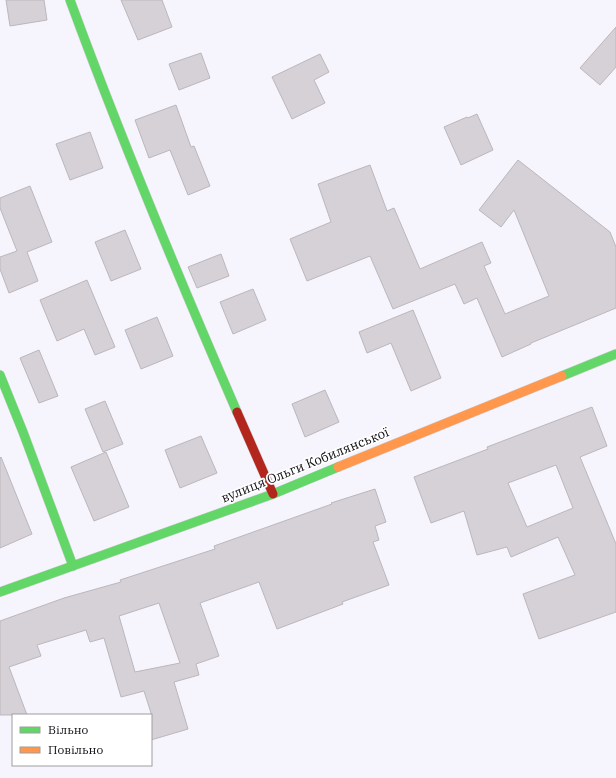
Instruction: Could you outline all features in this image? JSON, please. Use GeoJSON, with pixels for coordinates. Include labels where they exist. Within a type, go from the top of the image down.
{"type":"FeatureCollection","features":[{"type":"Feature","properties":{"kind":"street"},"geometry":{"type":"LineString","coordinates":[[70,0],[94,70],[176,270],[273,494]]}},
{"type":"Feature","properties":{"kind":"street","name":"вулиця Ольги Кобилянської"},"geometry":{"type":"LineString","coordinates":[[0,592],[273,494],[616,354]]}},
{"type":"Feature","properties":{"kind":"street"},"geometry":{"type":"LineString","coordinates":[[0,375],[73,566]]}},
{"type":"Feature","properties":{"kind":"building"},"geometry":{"type":"Polygon","coordinates":[[[6,0],[44,0],[47,20],[10,26],[6,0]]]}},
{"type":"Feature","properties":{"kind":"building"},"geometry":{"type":"Polygon","coordinates":[[[121,0],[162,0],[172,27],[138,40],[121,0]]]}},
{"type":"Feature","properties":{"kind":"building"},"geometry":{"type":"Polygon","coordinates":[[[616,27],[616,67],[600,85],[580,68],[616,27]]]}},
{"type":"Feature","properties":{"kind":"building"},"geometry":{"type":"Polygon","coordinates":[[[201,53],[210,78],[179,90],[169,64],[201,53]]]}},
{"type":"Feature","properties":{"kind":"building"},"geometry":{"type":"Polygon","coordinates":[[[320,54],[329,72],[314,80],[325,103],[292,119],[272,77],[320,54]]]}},
{"type":"Feature","properties":{"kind":"building"},"geometry":{"type":"Polygon","coordinates":[[[176,105],[191,147],[194,146],[210,186],[188,195],[170,150],[149,158],[135,120],[176,105]]]}},
{"type":"Feature","properties":{"kind":"building"},"geometry":{"type":"Polygon","coordinates":[[[477,114],[493,150],[461,165],[444,127],[477,114]]]}},
{"type":"Feature","properties":{"kind":"building"},"geometry":{"type":"Polygon","coordinates":[[[90,132],[103,168],[70,180],[56,144],[90,132]]]}},
{"type":"Feature","properties":{"kind":"building"},"geometry":{"type":"Polygon","coordinates":[[[518,160],[610,232],[616,247],[616,308],[531,343],[502,357],[477,298],[464,304],[455,284],[393,309],[370,256],[307,281],[290,239],[331,222],[318,184],[370,165],[387,211],[394,208],[420,269],[482,242],[491,263],[484,266],[505,314],[549,296],[514,210],[501,227],[479,210],[518,160]]]}},
{"type":"Feature","properties":{"kind":"building"},"geometry":{"type":"Polygon","coordinates":[[[30,186],[52,242],[27,252],[38,281],[9,293],[0,269],[0,257],[17,251],[0,208],[0,198],[30,186]]]}},
{"type":"Feature","properties":{"kind":"building"},"geometry":{"type":"Polygon","coordinates":[[[125,230],[141,269],[111,281],[95,242],[125,230]]]}},
{"type":"Feature","properties":{"kind":"building"},"geometry":{"type":"Polygon","coordinates":[[[221,254],[229,276],[197,288],[188,267],[221,254]]]}},
{"type":"Feature","properties":{"kind":"building"},"geometry":{"type":"Polygon","coordinates":[[[87,280],[115,347],[95,355],[84,329],[57,341],[40,300],[87,280]]]}},
{"type":"Feature","properties":{"kind":"building"},"geometry":{"type":"Polygon","coordinates":[[[253,289],[266,320],[233,334],[220,302],[253,289]]]}},
{"type":"Feature","properties":{"kind":"building"},"geometry":{"type":"Polygon","coordinates":[[[413,310],[441,378],[411,391],[391,343],[367,353],[359,332],[413,310]]]}},
{"type":"Feature","properties":{"kind":"building"},"geometry":{"type":"Polygon","coordinates":[[[157,317],[173,356],[141,369],[125,330],[157,317]]]}},
{"type":"Feature","properties":{"kind":"building"},"geometry":{"type":"Polygon","coordinates":[[[39,350],[58,396],[39,403],[20,358],[39,350]]]}},
{"type":"Feature","properties":{"kind":"building"},"geometry":{"type":"Polygon","coordinates":[[[325,390],[339,422],[305,437],[292,404],[325,390]]]}},
{"type":"Feature","properties":{"kind":"building"},"geometry":{"type":"Polygon","coordinates":[[[105,401],[123,444],[103,452],[85,409],[105,401]]]}},
{"type":"Feature","properties":{"kind":"building"},"geometry":{"type":"Polygon","coordinates":[[[592,407],[607,446],[580,457],[616,544],[616,612],[539,639],[523,594],[575,575],[558,537],[511,557],[507,547],[477,555],[464,511],[431,523],[414,477],[488,449],[487,447],[592,407]],[[556,465],[508,483],[527,527],[573,508],[556,465]]]}},
{"type":"Feature","properties":{"kind":"building"},"geometry":{"type":"Polygon","coordinates":[[[201,436],[217,473],[180,488],[165,450],[201,436]]]}},
{"type":"Feature","properties":{"kind":"building"},"geometry":{"type":"Polygon","coordinates":[[[106,452],[129,507],[94,521],[71,467],[106,452]]]}},
{"type":"Feature","properties":{"kind":"building"},"geometry":{"type":"Polygon","coordinates":[[[1,457],[32,534],[0,548],[0,458],[1,457]]]}},
{"type":"Feature","properties":{"kind":"building"},"geometry":{"type":"Polygon","coordinates":[[[375,489],[386,522],[375,526],[379,540],[373,542],[389,585],[342,602],[343,604],[277,629],[259,582],[200,603],[219,656],[196,664],[199,675],[174,682],[188,729],[152,740],[152,714],[144,691],[121,697],[104,638],[90,642],[86,630],[37,645],[41,656],[9,667],[27,714],[0,715],[0,621],[64,598],[121,582],[120,580],[215,549],[214,546],[332,504],[331,503],[375,489]],[[159,603],[119,616],[135,672],[180,663],[159,603]]]}},
{"type":"Feature","properties":{"kind":"traffic: fast"},"geometry":{"type":"LineString","coordinates":[[70,0],[150,207],[237,412]]}},
{"type":"Feature","properties":{"kind":"traffic: fast"},"geometry":{"type":"LineString","coordinates":[[562,376],[616,354]]}},
{"type":"Feature","properties":{"kind":"traffic: fast"},"geometry":{"type":"LineString","coordinates":[[0,375],[73,566]]}},
{"type":"Feature","properties":{"kind":"traffic: fast"},"geometry":{"type":"LineString","coordinates":[[0,592],[273,494],[338,467]]}},
{"type":"Feature","properties":{"kind":"traffic: slow"},"geometry":{"type":"LineString","coordinates":[[338,467],[562,376]]}},
{"type":"Feature","properties":{"kind":"traffic: jam"},"geometry":{"type":"LineString","coordinates":[[237,412],[273,494]]}}]}
